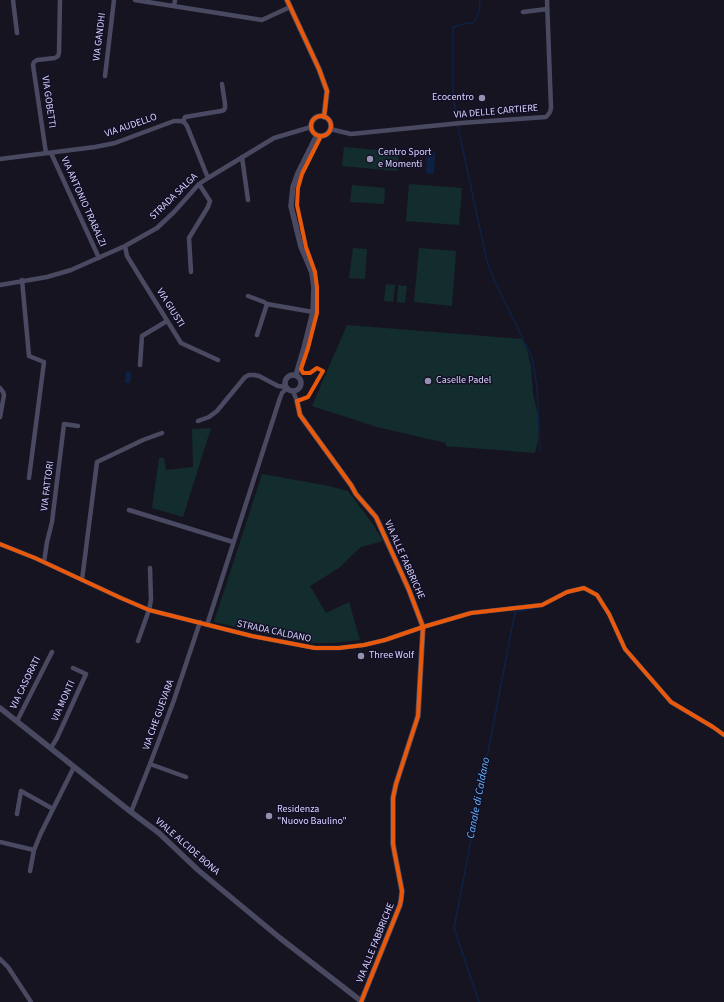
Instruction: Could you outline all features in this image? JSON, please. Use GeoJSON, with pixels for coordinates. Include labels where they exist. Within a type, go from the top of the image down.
{"type":"FeatureCollection","features":[{"type":"Feature","properties":{"kind":"street"},"geometry":{"type":"LineString","coordinates":[[13,0],[17,33]]}},
{"type":"Feature","properties":{"kind":"street","name":"VIA GOBETTI"},"geometry":{"type":"LineString","coordinates":[[46,153],[33,65],[37,60],[55,58],[58,56],[60,0]]}},
{"type":"Feature","properties":{"kind":"street","name":"VIA GANDHI"},"geometry":{"type":"LineString","coordinates":[[104,76],[114,0]]}},
{"type":"Feature","properties":{"kind":"street"},"geometry":{"type":"LineString","coordinates":[[135,0],[262,20],[290,7]]}},
{"type":"Feature","properties":{"kind":"street"},"geometry":{"type":"LineString","coordinates":[[174,6],[175,0]]}},
{"type":"Feature","properties":{"kind":"street"},"geometry":{"type":"LineString","coordinates":[[287,0],[319,69],[327,91],[324,117]]}},
{"type":"Feature","properties":{"kind":"street","name":"VIA DELLE CARTIERE"},"geometry":{"type":"LineString","coordinates":[[330,129],[350,134],[461,123],[546,117],[551,108],[547,0]]}},
{"type":"Feature","properties":{"kind":"street"},"geometry":{"type":"LineString","coordinates":[[523,12],[548,9]]}},
{"type":"Feature","properties":{"kind":"street","name":"VIA AUDELLO"},"geometry":{"type":"LineString","coordinates":[[0,159],[95,147],[115,143],[174,121],[183,122],[185,117],[224,110],[225,104],[222,84]]}},
{"type":"Feature","properties":{"kind":"street"},"geometry":{"type":"LineString","coordinates":[[321,116],[324,117],[329,121],[330,129],[325,135],[317,135],[313,132],[313,121],[321,116]]}},
{"type":"Feature","properties":{"kind":"street"},"geometry":{"type":"LineString","coordinates":[[183,122],[187,126],[208,178]]}},
{"type":"Feature","properties":{"kind":"street","name":"STRADA SALGA"},"geometry":{"type":"LineString","coordinates":[[0,285],[22,280],[47,277],[71,270],[125,246],[157,228],[174,212],[199,184],[208,178],[274,138],[312,127]]}},
{"type":"Feature","properties":{"kind":"street"},"geometry":{"type":"LineString","coordinates":[[296,375],[313,312],[314,287],[312,273],[302,247],[292,206],[293,187],[298,173],[317,135]]}},
{"type":"Feature","properties":{"kind":"street","name":"VIA ANTONIO TRABALZI"},"geometry":{"type":"LineString","coordinates":[[51,152],[99,258]]}},
{"type":"Feature","properties":{"kind":"street"},"geometry":{"type":"LineString","coordinates":[[242,157],[248,200]]}},
{"type":"Feature","properties":{"kind":"street"},"geometry":{"type":"LineString","coordinates":[[191,272],[189,238],[208,207],[210,201],[199,184]]}},
{"type":"Feature","properties":{"kind":"street","name":"VIA GIUSTI"},"geometry":{"type":"LineString","coordinates":[[125,246],[127,256],[181,343],[218,360]]}},
{"type":"Feature","properties":{"kind":"street"},"geometry":{"type":"LineString","coordinates":[[22,280],[29,356],[44,362],[30,478]]}},
{"type":"Feature","properties":{"kind":"street"},"geometry":{"type":"LineString","coordinates":[[248,296],[267,304],[313,312]]}},
{"type":"Feature","properties":{"kind":"street"},"geometry":{"type":"LineString","coordinates":[[257,335],[267,304]]}},
{"type":"Feature","properties":{"kind":"street"},"geometry":{"type":"LineString","coordinates":[[140,365],[142,336],[167,321]]}},
{"type":"Feature","properties":{"kind":"street"},"geometry":{"type":"LineString","coordinates":[[198,421],[210,417],[217,411],[245,377],[249,375],[254,374],[278,386],[293,391],[297,401]]}},
{"type":"Feature","properties":{"kind":"street"},"geometry":{"type":"LineString","coordinates":[[287,388],[285,384],[287,378],[296,375]]}},
{"type":"Feature","properties":{"kind":"street"},"geometry":{"type":"LineString","coordinates":[[293,391],[297,390],[301,384],[301,380],[296,375]]}},
{"type":"Feature","properties":{"kind":"street"},"geometry":{"type":"LineString","coordinates":[[0,388],[4,395],[0,417]]}},
{"type":"Feature","properties":{"kind":"street"},"geometry":{"type":"LineString","coordinates":[[207,624],[280,398],[282,393],[287,388]]}},
{"type":"Feature","properties":{"kind":"street","name":"VIA ALLE FABBRICHE"},"geometry":{"type":"LineString","coordinates":[[297,401],[300,415],[351,484],[356,494],[376,517],[409,590],[422,627],[418,716],[396,784],[393,798],[393,844],[402,891],[401,900],[400,906],[361,1002]]}},
{"type":"Feature","properties":{"kind":"street","name":"VIA FATTORI"},"geometry":{"type":"LineString","coordinates":[[44,562],[52,522],[64,424],[78,426]]}},
{"type":"Feature","properties":{"kind":"street"},"geometry":{"type":"LineString","coordinates":[[82,580],[97,462],[143,440],[162,433]]}},
{"type":"Feature","properties":{"kind":"street"},"geometry":{"type":"LineString","coordinates":[[129,510],[233,542]]}},
{"type":"Feature","properties":{"kind":"street","name":"STRADA CALDANO"},"geometry":{"type":"LineString","coordinates":[[0,544],[44,562],[149,610],[252,636],[315,648],[339,648],[364,645],[385,640],[422,627],[471,613],[542,605],[567,592],[584,588],[597,595],[609,614],[625,649],[671,702],[724,735]]}},
{"type":"Feature","properties":{"kind":"street"},"geometry":{"type":"LineString","coordinates":[[138,642],[151,600],[150,568]]}},
{"type":"Feature","properties":{"kind":"street","name":"VIA CHE GUEVARA"},"geometry":{"type":"LineString","coordinates":[[131,812],[174,700],[200,622]]}},
{"type":"Feature","properties":{"kind":"street","name":"VIA CASORATI"},"geometry":{"type":"LineString","coordinates":[[17,722],[52,652]]}},
{"type":"Feature","properties":{"kind":"street","name":"VIA MONTI"},"geometry":{"type":"LineString","coordinates":[[51,748],[58,738],[86,674],[73,668]]}},
{"type":"Feature","properties":{"kind":"street","name":"VIALE ALCIDE BONA"},"geometry":{"type":"LineString","coordinates":[[0,708],[159,833],[198,870],[280,938],[361,1002]]}},
{"type":"Feature","properties":{"kind":"street"},"geometry":{"type":"LineString","coordinates":[[150,764],[186,777]]}},
{"type":"Feature","properties":{"kind":"street"},"geometry":{"type":"LineString","coordinates":[[30,871],[34,850],[41,833],[74,767]]}},
{"type":"Feature","properties":{"kind":"street"},"geometry":{"type":"LineString","coordinates":[[17,814],[21,791],[53,809]]}},
{"type":"Feature","properties":{"kind":"street"},"geometry":{"type":"LineString","coordinates":[[0,842],[34,850]]}},
{"type":"Feature","properties":{"kind":"street"},"geometry":{"type":"LineString","coordinates":[[0,959],[8,967],[31,1002]]}},
{"type":"Feature","properties":{"kind":"green space","name":"Centro Sport e Momenti"},"geometry":{"type":"Polygon","coordinates":[[[344,147],[399,152],[397,171],[342,166],[344,147]]]}},
{"type":"Feature","properties":{"kind":"green space"},"geometry":{"type":"Polygon","coordinates":[[[409,184],[462,188],[459,225],[406,221],[409,184]]]}},
{"type":"Feature","properties":{"kind":"green space"},"geometry":{"type":"Polygon","coordinates":[[[352,185],[385,188],[384,204],[350,202],[352,185]]]}},
{"type":"Feature","properties":{"kind":"green space"},"geometry":{"type":"Polygon","coordinates":[[[353,248],[367,249],[365,279],[349,278],[353,248]]]}},
{"type":"Feature","properties":{"kind":"green space"},"geometry":{"type":"Polygon","coordinates":[[[419,248],[456,251],[452,306],[414,302],[419,248]]]}},
{"type":"Feature","properties":{"kind":"green space"},"geometry":{"type":"Polygon","coordinates":[[[386,284],[395,285],[393,302],[384,301],[386,284]]]}},
{"type":"Feature","properties":{"kind":"green space"},"geometry":{"type":"Polygon","coordinates":[[[398,285],[407,286],[405,303],[397,302],[398,285]]]}},
{"type":"Feature","properties":{"kind":"green space","name":"Caselle Padel"},"geometry":{"type":"Polygon","coordinates":[[[347,325],[522,339],[527,349],[531,367],[533,394],[539,420],[538,441],[535,453],[446,446],[446,443],[377,427],[312,406],[347,325]]]}},
{"type":"Feature","properties":{"kind":"green space"},"geometry":{"type":"Polygon","coordinates":[[[211,428],[183,517],[152,508],[159,458],[164,458],[166,470],[193,467],[192,429],[211,428]]]}},
{"type":"Feature","properties":{"kind":"green space"},"geometry":{"type":"Polygon","coordinates":[[[262,474],[329,486],[348,491],[372,523],[383,541],[361,547],[339,568],[310,586],[326,613],[349,602],[360,640],[315,643],[293,640],[214,622],[262,474]]]}},
{"type":"Feature","properties":{"kind":"water"},"geometry":{"type":"Polygon","coordinates":[[[427,152],[435,153],[434,174],[426,173],[427,152]]]}},
{"type":"Feature","properties":{"kind":"water"},"geometry":{"type":"Polygon","coordinates":[[[126,371],[131,372],[130,383],[125,383],[126,371]]]}},
{"type":"Feature","properties":{"kind":"waterway"},"geometry":{"type":"LineString","coordinates":[[480,0],[479,11],[475,21],[453,27],[453,96],[459,132],[487,261],[494,280],[532,357],[537,387],[540,451]]}},
{"type":"Feature","properties":{"kind":"waterway","name":"Canale di Caldano"},"geometry":{"type":"LineString","coordinates":[[479,1002],[454,928],[515,612],[536,608]]}},
{"type":"Feature","properties":{"kind":"cycle path"},"geometry":{"type":"LineString","coordinates":[[287,0],[319,69],[327,91],[324,117]]}},
{"type":"Feature","properties":{"kind":"cycle path"},"geometry":{"type":"LineString","coordinates":[[321,116],[328,119],[331,126],[328,133],[321,136],[314,133],[311,126],[314,119],[321,116]]}},
{"type":"Feature","properties":{"kind":"cycle path"},"geometry":{"type":"LineString","coordinates":[[321,136],[302,174],[298,188],[297,205],[306,247],[315,272],[317,287],[317,313],[301,369],[303,373],[310,373],[317,368],[323,371],[308,397],[297,401],[300,415],[356,494],[376,517],[409,590],[423,627],[418,716],[396,784],[393,798],[393,844],[402,891],[401,900],[361,1002]]}},
{"type":"Feature","properties":{"kind":"cycle path"},"geometry":{"type":"LineString","coordinates":[[0,544],[35,558],[149,610],[252,636],[315,648],[339,648],[364,645],[385,640],[471,613],[542,605],[567,592],[584,588],[597,595],[609,614],[625,649],[671,702],[724,735]]}},
{"type":"Feature","properties":{"kind":"place","name":"Ecocentro"},"geometry":{"type":"Point","coordinates":[482,98]}},
{"type":"Feature","properties":{"kind":"place","name":"Centro Sport e Momenti"},"geometry":{"type":"Point","coordinates":[370,159]}},
{"type":"Feature","properties":{"kind":"place","name":"Caselle Padel"},"geometry":{"type":"Point","coordinates":[428,381]}},
{"type":"Feature","properties":{"kind":"place","name":"Three Wolf"},"geometry":{"type":"Point","coordinates":[361,656]}},
{"type":"Feature","properties":{"kind":"place","name":"Residenza \"Nuovo Baulino\""},"geometry":{"type":"Point","coordinates":[269,816]}}]}
